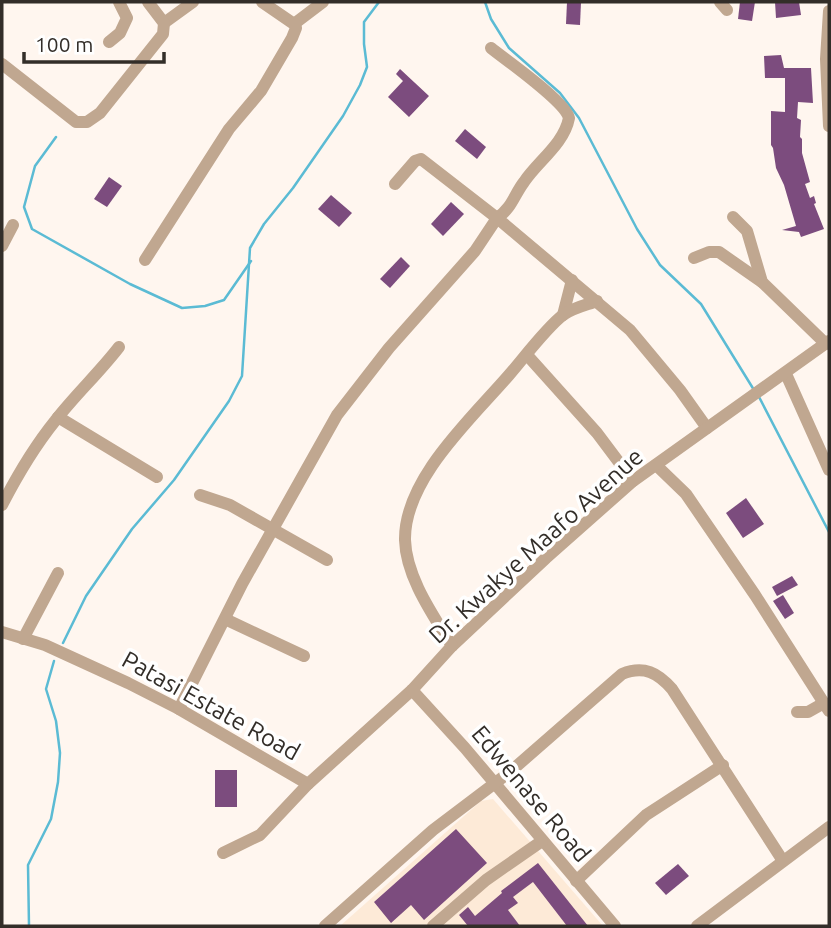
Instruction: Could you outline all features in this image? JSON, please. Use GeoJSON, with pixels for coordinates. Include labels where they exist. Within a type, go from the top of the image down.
{"type":"FeatureCollection","features":[{"type":"Feature","properties":{"kind":"street"},"geometry":{"type":"LineString","coordinates":[[109,42],[120,33],[127,18],[119,2]]}},
{"type":"Feature","properties":{"kind":"street"},"geometry":{"type":"LineString","coordinates":[[2,64],[76,122],[87,122],[109,104],[163,34],[164,23],[148,2]]}},
{"type":"Feature","properties":{"kind":"street"},"geometry":{"type":"LineString","coordinates":[[164,23],[193,2]]}},
{"type":"Feature","properties":{"kind":"street"},"geometry":{"type":"LineString","coordinates":[[262,2],[295,24]]}},
{"type":"Feature","properties":{"kind":"street"},"geometry":{"type":"LineString","coordinates":[[295,24],[323,2]]}},
{"type":"Feature","properties":{"kind":"street"},"geometry":{"type":"LineString","coordinates":[[829,10],[826,59],[829,126]]}},
{"type":"Feature","properties":{"kind":"street"},"geometry":{"type":"LineString","coordinates":[[145,260],[229,129],[261,91],[292,38],[295,24]]}},
{"type":"Feature","properties":{"kind":"street"},"geometry":{"type":"LineString","coordinates":[[178,709],[273,528],[337,415],[355,389],[464,264],[497,218],[511,205],[522,183],[558,141],[569,118],[568,111],[556,100],[491,48]]}},
{"type":"Feature","properties":{"kind":"street"},"geometry":{"type":"LineString","coordinates":[[395,184],[415,161],[421,159],[497,218],[630,330],[708,428]]}},
{"type":"Feature","properties":{"kind":"street"},"geometry":{"type":"LineString","coordinates":[[733,217],[747,231],[762,282]]}},
{"type":"Feature","properties":{"kind":"street"},"geometry":{"type":"LineString","coordinates":[[2,246],[13,225]]}},
{"type":"Feature","properties":{"kind":"street"},"geometry":{"type":"LineString","coordinates":[[694,258],[709,252],[719,252],[762,282],[828,343]]}},
{"type":"Feature","properties":{"kind":"street"},"geometry":{"type":"LineString","coordinates":[[563,315],[572,280]]}},
{"type":"Feature","properties":{"kind":"street"},"geometry":{"type":"LineString","coordinates":[[452,646],[427,604],[410,565],[405,540],[408,517],[415,497],[441,455],[563,315],[597,301]]}},
{"type":"Feature","properties":{"kind":"street","name":"Dr. Kwakye Maafo Avenue"},"geometry":{"type":"LineString","coordinates":[[411,690],[452,646],[633,481],[828,343]]}},
{"type":"Feature","properties":{"kind":"street"},"geometry":{"type":"LineString","coordinates":[[2,505],[19,473],[58,417],[99,374],[119,347]]}},
{"type":"Feature","properties":{"kind":"street"},"geometry":{"type":"LineString","coordinates":[[527,355],[597,433],[633,481]]}},
{"type":"Feature","properties":{"kind":"street"},"geometry":{"type":"LineString","coordinates":[[786,374],[829,471]]}},
{"type":"Feature","properties":{"kind":"street"},"geometry":{"type":"LineString","coordinates":[[58,417],[157,477]]}},
{"type":"Feature","properties":{"kind":"street"},"geometry":{"type":"LineString","coordinates":[[656,465],[685,494],[755,595],[827,707],[797,712]]}},
{"type":"Feature","properties":{"kind":"street"},"geometry":{"type":"LineString","coordinates":[[200,495],[230,505],[327,560]]}},
{"type":"Feature","properties":{"kind":"street"},"geometry":{"type":"LineString","coordinates":[[23,639],[58,573]]}},
{"type":"Feature","properties":{"kind":"street"},"geometry":{"type":"LineString","coordinates":[[225,619],[304,656]]}},
{"type":"Feature","properties":{"kind":"street","name":"Patasi Estate Road"},"geometry":{"type":"LineString","coordinates":[[3,635],[23,639],[83,662],[178,709],[308,784],[411,690]]}},
{"type":"Feature","properties":{"kind":"street"},"geometry":{"type":"LineString","coordinates":[[325,926],[433,830],[495,784],[622,674],[643,670],[656,673],[672,689],[783,861]]}},
{"type":"Feature","properties":{"kind":"street","name":"Edwenase Road"},"geometry":{"type":"LineString","coordinates":[[411,690],[437,715],[615,926]]}},
{"type":"Feature","properties":{"kind":"street"},"geometry":{"type":"LineString","coordinates":[[576,881],[646,815],[723,765]]}},
{"type":"Feature","properties":{"kind":"street"},"geometry":{"type":"LineString","coordinates":[[223,853],[261,835],[308,784]]}},
{"type":"Feature","properties":{"kind":"street"},"geometry":{"type":"LineString","coordinates":[[696,926],[829,827]]}},
{"type":"Feature","properties":{"kind":"street"},"geometry":{"type":"LineString","coordinates":[[433,926],[486,880],[542,841]]}},
{"type":"Feature","properties":{"kind":"shaded area"},"geometry":{"type":"Polygon","coordinates":[[[493,799],[603,926],[340,926],[481,801],[493,799]]]}},
{"type":"Feature","properties":{"kind":"building"},"geometry":{"type":"Polygon","coordinates":[[[567,2],[581,2],[580,25],[566,24],[567,2]]]}},
{"type":"Feature","properties":{"kind":"building"},"geometry":{"type":"Polygon","coordinates":[[[740,2],[755,2],[752,21],[738,19],[740,2]]]}},
{"type":"Feature","properties":{"kind":"building"},"geometry":{"type":"Polygon","coordinates":[[[775,2],[799,2],[801,15],[776,18],[775,2]]]}},
{"type":"Feature","properties":{"kind":"building"},"geometry":{"type":"Polygon","coordinates":[[[781,55],[784,68],[811,68],[813,103],[798,102],[797,118],[801,120],[802,153],[810,182],[805,184],[810,198],[814,196],[814,204],[824,229],[801,237],[799,232],[782,230],[796,226],[771,145],[771,111],[785,112],[785,78],[765,78],[764,56],[781,55]]]}},
{"type":"Feature","properties":{"kind":"building"},"geometry":{"type":"Polygon","coordinates":[[[400,69],[429,96],[409,117],[388,97],[403,81],[396,74],[400,69]]]}},
{"type":"Feature","properties":{"kind":"building"},"geometry":{"type":"Polygon","coordinates":[[[465,129],[486,147],[477,159],[455,141],[465,129]]]}},
{"type":"Feature","properties":{"kind":"building"},"geometry":{"type":"Polygon","coordinates":[[[109,177],[122,186],[107,207],[94,199],[109,177]]]}},
{"type":"Feature","properties":{"kind":"building"},"geometry":{"type":"Polygon","coordinates":[[[331,195],[352,213],[339,227],[318,209],[331,195]]]}},
{"type":"Feature","properties":{"kind":"building"},"geometry":{"type":"Polygon","coordinates":[[[451,202],[464,214],[443,236],[431,224],[451,202]]]}},
{"type":"Feature","properties":{"kind":"building"},"geometry":{"type":"Polygon","coordinates":[[[401,257],[410,266],[390,288],[380,279],[401,257]]]}},
{"type":"Feature","properties":{"kind":"building"},"geometry":{"type":"Polygon","coordinates":[[[746,498],[764,524],[743,538],[726,513],[746,498]]]}},
{"type":"Feature","properties":{"kind":"building"},"geometry":{"type":"Polygon","coordinates":[[[792,576],[798,585],[777,596],[772,587],[792,576]]]}},
{"type":"Feature","properties":{"kind":"building"},"geometry":{"type":"Polygon","coordinates":[[[783,595],[794,613],[785,619],[773,601],[783,595]]]}},
{"type":"Feature","properties":{"kind":"building"},"geometry":{"type":"Polygon","coordinates":[[[215,770],[237,770],[237,807],[215,807],[215,770]]]}},
{"type":"Feature","properties":{"kind":"building"},"geometry":{"type":"Polygon","coordinates":[[[456,829],[487,863],[424,920],[411,905],[391,923],[374,902],[456,829]]]}},
{"type":"Feature","properties":{"kind":"building"},"geometry":{"type":"Polygon","coordinates":[[[538,863],[588,926],[567,926],[533,882],[513,897],[518,903],[508,910],[520,926],[468,926],[459,915],[468,907],[475,916],[502,893],[501,891],[538,863]]]}},
{"type":"Feature","properties":{"kind":"building"},"geometry":{"type":"Polygon","coordinates":[[[678,864],[689,876],[666,895],[655,883],[678,864]]]}},
{"type":"Feature","properties":{"kind":"waterway"},"geometry":{"type":"LineString","coordinates":[[63,643],[86,596],[132,529],[174,480],[229,401],[242,376],[250,248],[264,224],[293,188],[343,116],[360,85],[367,67],[364,22],[379,2]]}},
{"type":"Feature","properties":{"kind":"waterway"},"geometry":{"type":"LineString","coordinates":[[485,2],[491,19],[509,48],[560,93],[579,118],[637,229],[660,265],[701,304],[754,390]]}},
{"type":"Feature","properties":{"kind":"waterway"},"geometry":{"type":"LineString","coordinates":[[56,137],[35,166],[24,207],[32,229],[130,284],[182,308],[205,306],[224,300],[251,261]]}},
{"type":"Feature","properties":{"kind":"waterway"},"geometry":{"type":"LineString","coordinates":[[758,395],[829,532]]}},
{"type":"Feature","properties":{"kind":"waterway"},"geometry":{"type":"LineString","coordinates":[[29,926],[28,865],[51,819],[58,782],[60,753],[56,721],[46,689],[54,661]]}}]}
